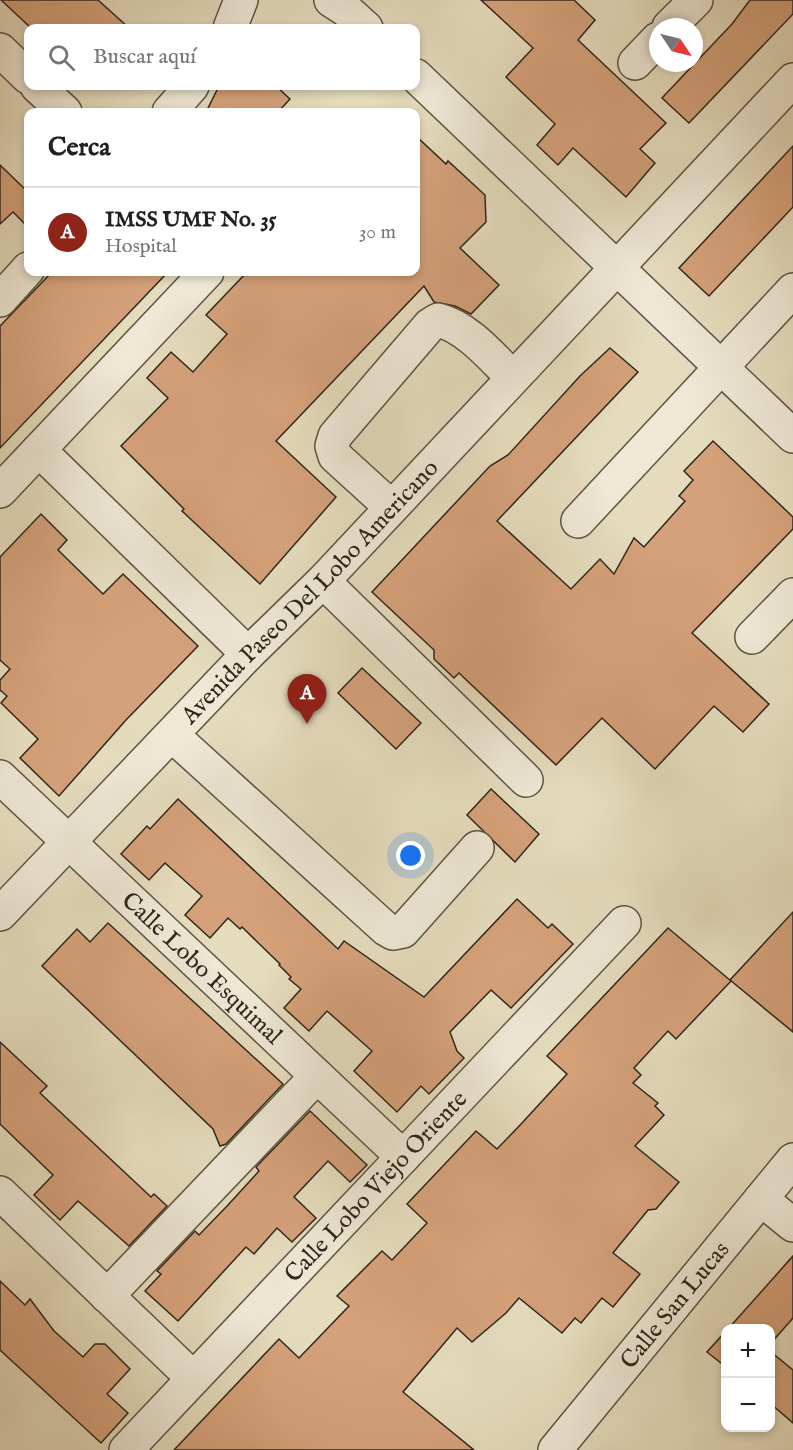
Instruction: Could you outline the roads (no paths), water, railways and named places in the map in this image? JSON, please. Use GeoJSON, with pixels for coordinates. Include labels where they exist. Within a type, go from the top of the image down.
{"type":"FeatureCollection","features":[{"type":"Feature","properties":{"kind":"street"},"geometry":{"type":"LineString","coordinates":[[232,24],[241,0]]}},
{"type":"Feature","properties":{"kind":"street"},"geometry":{"type":"LineString","coordinates":[[331,0],[362,24]]}},
{"type":"Feature","properties":{"kind":"street"},"geometry":{"type":"LineString","coordinates":[[678,18],[696,0]]}},
{"type":"Feature","properties":{"kind":"street"},"geometry":{"type":"LineString","coordinates":[[634,63],[649,48]]}},
{"type":"Feature","properties":{"kind":"street"},"geometry":{"type":"LineString","coordinates":[[0,50],[24,73]]}},
{"type":"Feature","properties":{"kind":"street"},"geometry":{"type":"LineString","coordinates":[[420,80],[793,436]]}},
{"type":"Feature","properties":{"kind":"street","name":"Avenida Paseo Del Lobo Americano"},"geometry":{"type":"LineString","coordinates":[[0,914],[248,654],[323,581],[616,266],[793,80]]}},
{"type":"Feature","properties":{"kind":"street"},"geometry":{"type":"LineString","coordinates":[[41,90],[61,108]]}},
{"type":"Feature","properties":{"kind":"street"},"geometry":{"type":"LineString","coordinates":[[173,108],[188,90]]}},
{"type":"Feature","properties":{"kind":"street"},"geometry":{"type":"LineString","coordinates":[[0,300],[24,273]]}},
{"type":"Feature","properties":{"kind":"street"},"geometry":{"type":"LineString","coordinates":[[0,491],[203,276]]}},
{"type":"Feature","properties":{"kind":"street"},"geometry":{"type":"LineString","coordinates":[[578,521],[793,290]]}},
{"type":"Feature","properties":{"kind":"street"},"geometry":{"type":"LineString","coordinates":[[392,507],[335,456],[332,446],[335,436],[430,325],[438,320],[445,322],[476,342],[512,377]]}},
{"type":"Feature","properties":{"kind":"street"},"geometry":{"type":"LineString","coordinates":[[39,450],[248,654]]}},
{"type":"Feature","properties":{"kind":"street"},"geometry":{"type":"LineString","coordinates":[[323,581],[526,780]]}},
{"type":"Feature","properties":{"kind":"street"},"geometry":{"type":"LineString","coordinates":[[752,637],[793,595]]}},
{"type":"Feature","properties":{"kind":"street"},"geometry":{"type":"LineString","coordinates":[[172,735],[393,933],[403,931],[477,848]]}},
{"type":"Feature","properties":{"kind":"street","name":"Calle Lobo Esquimal"},"geometry":{"type":"LineString","coordinates":[[0,777],[403,1157]]}},
{"type":"Feature","properties":{"kind":"street","name":"Calle Lobo Viejo Oriente"},"geometry":{"type":"LineString","coordinates":[[126,1450],[624,923]]}},
{"type":"Feature","properties":{"kind":"street"},"geometry":{"type":"LineString","coordinates":[[107,1296],[317,1076]]}},
{"type":"Feature","properties":{"kind":"street","name":"Calle San Lucas"},"geometry":{"type":"LineString","coordinates":[[555,1450],[793,1160]]}},
{"type":"Feature","properties":{"kind":"street"},"geometry":{"type":"LineString","coordinates":[[0,1193],[193,1378]]}},
{"type":"Feature","properties":{"kind":"street"},"geometry":{"type":"LineString","coordinates":[[761,1199],[793,1225]]}},
{"type":"Feature","properties":{"kind":"place","name":"IMSS UMF No. 35"},"geometry":{"type":"Point","coordinates":[307,724]}}]}
